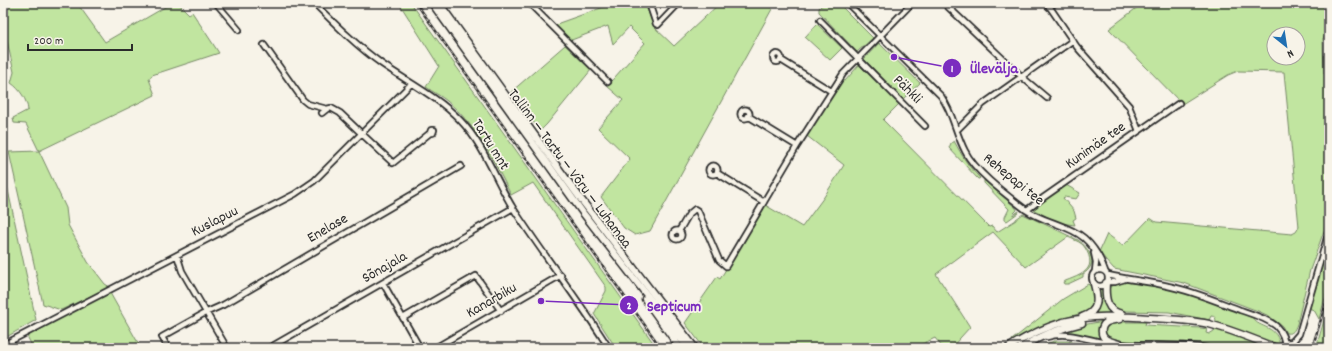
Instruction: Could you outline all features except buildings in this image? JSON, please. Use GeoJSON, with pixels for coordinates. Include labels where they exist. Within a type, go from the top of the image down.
{"type":"FeatureCollection","features":[{"type":"Feature","properties":{"kind":"highway","name":"Tallinn — Tartu — Võru — Luhamaa"},"geometry":{"type":"LineString","coordinates":[[432,3],[583,213],[688,348]]}},
{"type":"Feature","properties":{"kind":"highway","name":"Tallinn — Tartu — Võru — Luhamaa"},"geometry":{"type":"LineString","coordinates":[[439,3],[580,198],[695,348]]}},
{"type":"Feature","properties":{"kind":"highway"},"geometry":{"type":"LineString","coordinates":[[616,254],[617,260],[680,348]]}},
{"type":"Feature","properties":{"kind":"highway"},"geometry":{"type":"LineString","coordinates":[[1107,282],[1106,297],[1111,308],[1117,313],[1137,317]]}},
{"type":"Feature","properties":{"kind":"highway"},"geometry":{"type":"LineString","coordinates":[[1008,348],[1038,331],[1087,315],[1096,307],[1097,294],[1094,284]]}},
{"type":"Feature","properties":{"kind":"highway"},"geometry":{"type":"LineString","coordinates":[[1065,322],[1105,316],[1171,319],[1209,324],[1249,337],[1276,348]]}},
{"type":"Feature","properties":{"kind":"highway"},"geometry":{"type":"LineString","coordinates":[[1020,348],[1061,328],[1104,319],[1137,317]]}},
{"type":"Feature","properties":{"kind":"highway"},"geometry":{"type":"LineString","coordinates":[[1119,344],[1109,341],[1103,337],[1102,331],[1104,325],[1109,321],[1117,319],[1137,317]]}},
{"type":"Feature","properties":{"kind":"street"},"geometry":{"type":"LineString","coordinates":[[216,3],[240,30]]}},
{"type":"Feature","properties":{"kind":"street","name":"Tartu mnt"},"geometry":{"type":"LineString","coordinates":[[314,3],[363,50],[438,101],[452,112],[469,131],[481,148],[513,208],[590,318],[609,348]]}},
{"type":"Feature","properties":{"kind":"street"},"geometry":{"type":"LineString","coordinates":[[529,3],[608,82]]}},
{"type":"Feature","properties":{"kind":"street"},"geometry":{"type":"LineString","coordinates":[[649,3],[656,24],[658,25],[679,3]]}},
{"type":"Feature","properties":{"kind":"street","name":"Rehepapi tee"},"geometry":{"type":"LineString","coordinates":[[847,3],[941,96],[948,107],[964,150],[974,166],[1027,210],[1077,233],[1084,238],[1107,273]]}},
{"type":"Feature","properties":{"kind":"street"},"geometry":{"type":"LineString","coordinates":[[679,231],[691,211],[695,209],[698,211],[719,260],[726,266],[831,91],[843,74],[912,3]]}},
{"type":"Feature","properties":{"kind":"street"},"geometry":{"type":"LineString","coordinates":[[944,3],[1022,77],[1047,98]]}},
{"type":"Feature","properties":{"kind":"street"},"geometry":{"type":"LineString","coordinates":[[1055,3],[1048,5],[1072,41],[1129,106],[1139,131]]}},
{"type":"Feature","properties":{"kind":"street","name":"Pähkli"},"geometry":{"type":"LineString","coordinates":[[820,20],[925,126]]}},
{"type":"Feature","properties":{"kind":"street"},"geometry":{"type":"LineString","coordinates":[[957,130],[983,104],[1072,41]]}},
{"type":"Feature","properties":{"kind":"street"},"geometry":{"type":"LineString","coordinates":[[264,45],[303,100],[308,104],[327,109],[331,108],[340,112],[394,163],[430,133]]}},
{"type":"Feature","properties":{"kind":"street"},"geometry":{"type":"LineString","coordinates":[[780,60],[831,91]]}},
{"type":"Feature","properties":{"kind":"street","name":"Kuslapuu"},"geometry":{"type":"LineString","coordinates":[[3,345],[306,187],[362,134],[411,84]]}},
{"type":"Feature","properties":{"kind":"street","name":"Kunimäe tee"},"geometry":{"type":"LineString","coordinates":[[1027,210],[1179,103]]}},
{"type":"Feature","properties":{"kind":"street"},"geometry":{"type":"LineString","coordinates":[[322,113],[327,109]]}},
{"type":"Feature","properties":{"kind":"street"},"geometry":{"type":"LineString","coordinates":[[748,116],[798,146]]}},
{"type":"Feature","properties":{"kind":"street","name":"Enelase"},"geometry":{"type":"LineString","coordinates":[[168,348],[162,337],[206,312],[223,305],[462,166]]}},
{"type":"Feature","properties":{"kind":"street"},"geometry":{"type":"LineString","coordinates":[[717,172],[764,202]]}},
{"type":"Feature","properties":{"kind":"street","name":"Sõnajala"},"geometry":{"type":"LineString","coordinates":[[269,348],[513,208]]}},
{"type":"Feature","properties":{"kind":"street"},"geometry":{"type":"LineString","coordinates":[[1095,271],[1100,269],[1107,273],[1126,279],[1189,291],[1255,315],[1267,320],[1276,327],[1280,332],[1285,346],[1292,342],[1299,334],[1329,231]]}},
{"type":"Feature","properties":{"kind":"street"},"geometry":{"type":"LineString","coordinates":[[1092,248],[1096,262],[1095,271],[1092,276],[1094,284],[1102,286],[1107,282],[1115,282],[1126,279]]}},
{"type":"Feature","properties":{"kind":"street"},"geometry":{"type":"LineString","coordinates":[[176,255],[182,271],[227,348]]}},
{"type":"Feature","properties":{"kind":"street"},"geometry":{"type":"LineString","coordinates":[[1107,273],[1107,282]]}},
{"type":"Feature","properties":{"kind":"street"},"geometry":{"type":"LineString","coordinates":[[403,318],[476,276],[501,310]]}},
{"type":"Feature","properties":{"kind":"street","name":"Kanarbiku"},"geometry":{"type":"LineString","coordinates":[[435,348],[561,276]]}},
{"type":"Feature","properties":{"kind":"street"},"geometry":{"type":"LineString","coordinates":[[383,283],[420,348]]}},
{"type":"Feature","properties":{"kind":"street"},"geometry":{"type":"LineString","coordinates":[[1027,344],[1046,337],[1059,335],[1073,336],[1104,343],[1174,345],[1206,348]]}},
{"type":"Feature","properties":{"kind":"green space"},"geometry":{"type":"Polygon","coordinates":[[[3,3],[77,3],[105,42],[172,3],[178,3],[189,14],[192,12],[219,53],[152,75],[149,79],[155,95],[39,151],[26,124],[14,123],[13,118],[28,110],[22,95],[11,83],[14,72],[7,41],[3,41],[3,3]]]}},
{"type":"Feature","properties":{"kind":"green space"},"geometry":{"type":"Polygon","coordinates":[[[399,3],[411,3],[657,348],[616,348],[594,314],[606,291],[606,287],[533,183],[511,195],[484,145],[467,121],[447,101],[426,87],[439,66],[399,3]]]}},
{"type":"Feature","properties":{"kind":"green space"},"geometry":{"type":"Polygon","coordinates":[[[615,3],[645,3],[654,27],[674,46],[720,3],[766,3],[772,9],[650,231],[635,235],[624,228],[601,197],[630,159],[598,128],[623,100],[607,86],[645,43],[629,27],[613,44],[608,26],[569,41],[555,27],[559,23],[615,3]]]}},
{"type":"Feature","properties":{"kind":"green space"},"geometry":{"type":"Polygon","coordinates":[[[824,3],[838,3],[873,38],[857,52],[819,12],[819,8],[824,3]]]}},
{"type":"Feature","properties":{"kind":"green space"},"geometry":{"type":"Polygon","coordinates":[[[1143,3],[1329,3],[1329,37],[1323,38],[1324,74],[1329,74],[1329,211],[1326,225],[1310,270],[1297,324],[1292,332],[1286,333],[1282,326],[1269,316],[1258,311],[1184,283],[1114,269],[1099,252],[1107,234],[1123,246],[1150,218],[1156,222],[1292,234],[1296,232],[1299,227],[1284,72],[1238,71],[1228,75],[1182,104],[1109,29],[1143,3]]]}},
{"type":"Feature","properties":{"kind":"green space"},"geometry":{"type":"Polygon","coordinates":[[[817,24],[842,48],[830,60],[805,37],[817,24]]]}},
{"type":"Feature","properties":{"kind":"green space"},"geometry":{"type":"Polygon","coordinates":[[[879,43],[920,83],[903,99],[864,59],[879,43]]]}},
{"type":"Feature","properties":{"kind":"green space"},"geometry":{"type":"Polygon","coordinates":[[[565,45],[591,70],[540,131],[511,92],[565,45]]]}},
{"type":"Feature","properties":{"kind":"green space"},"geometry":{"type":"Polygon","coordinates":[[[859,65],[899,104],[883,120],[989,227],[992,226],[997,232],[1023,214],[1081,242],[1091,256],[1092,260],[1090,268],[1083,274],[1083,277],[1068,284],[1064,284],[1063,282],[1083,273],[1088,268],[1090,262],[1089,255],[1082,244],[1068,237],[1026,267],[993,232],[936,274],[970,327],[951,348],[943,348],[935,338],[914,348],[704,348],[685,323],[717,277],[720,279],[765,205],[802,227],[824,197],[844,165],[807,136],[842,79],[845,81],[859,65]]]}},
{"type":"Feature","properties":{"kind":"green space"},"geometry":{"type":"Polygon","coordinates":[[[954,141],[966,161],[980,178],[979,179],[949,148],[951,143],[954,141]]]}},
{"type":"Feature","properties":{"kind":"green space"},"geometry":{"type":"Polygon","coordinates":[[[39,151],[66,208],[68,225],[88,262],[105,284],[110,287],[61,310],[43,304],[9,152],[39,151]]]}},
{"type":"Feature","properties":{"kind":"green space"},"geometry":{"type":"Polygon","coordinates":[[[3,167],[36,320],[3,339],[3,167]]]}},
{"type":"Feature","properties":{"kind":"green space"},"geometry":{"type":"Polygon","coordinates":[[[984,180],[1016,208],[1017,210],[1013,215],[1019,211],[1018,213],[1007,221],[1005,220],[1009,209],[984,183],[984,180]]]}},
{"type":"Feature","properties":{"kind":"green space"},"geometry":{"type":"Polygon","coordinates":[[[1066,185],[1080,193],[1076,199],[1063,198],[1074,211],[1076,218],[1073,220],[1075,225],[1060,223],[1032,209],[1066,185]]]}},
{"type":"Feature","properties":{"kind":"green space"},"geometry":{"type":"Polygon","coordinates":[[[1329,241],[1329,284],[1319,319],[1314,310],[1308,308],[1329,241]]]}},
{"type":"Feature","properties":{"kind":"green space"},"geometry":{"type":"Polygon","coordinates":[[[1124,282],[1160,287],[1186,293],[1217,303],[1253,318],[1259,324],[1268,328],[1276,335],[1279,340],[1280,348],[1221,348],[1184,342],[1129,342],[1110,338],[1105,334],[1105,328],[1111,323],[1115,322],[1146,322],[1145,325],[1201,328],[1207,329],[1206,333],[1209,334],[1214,331],[1216,319],[1213,316],[1211,316],[1209,320],[1169,312],[1124,311],[1117,309],[1110,302],[1109,289],[1111,286],[1124,282]]]}},
{"type":"Feature","properties":{"kind":"green space"},"geometry":{"type":"Polygon","coordinates":[[[1088,284],[1093,288],[1094,302],[1088,311],[1053,322],[1029,332],[1013,342],[1012,340],[1063,299],[1088,284]]]}},
{"type":"Feature","properties":{"kind":"green space"},"geometry":{"type":"Polygon","coordinates":[[[1098,288],[1103,288],[1105,302],[1114,314],[1091,315],[1099,297],[1098,288]]]}},
{"type":"Feature","properties":{"kind":"green space"},"geometry":{"type":"Polygon","coordinates":[[[110,293],[141,348],[33,348],[27,336],[110,293]]]}},
{"type":"Feature","properties":{"kind":"green space"},"geometry":{"type":"Polygon","coordinates":[[[1329,303],[1329,342],[1327,348],[1316,348],[1329,303]]]}},
{"type":"Feature","properties":{"kind":"green space"},"geometry":{"type":"Polygon","coordinates":[[[1104,321],[1103,340],[1073,334],[1057,333],[1082,325],[1104,321]]]}},
{"type":"Feature","properties":{"kind":"green space"},"geometry":{"type":"Polygon","coordinates":[[[1054,341],[1067,341],[1100,348],[1061,348],[1053,346],[1036,348],[1054,341]]]}},
{"type":"Feature","properties":{"kind":"railway"},"geometry":{"type":"LineString","coordinates":[[416,3],[661,348]]}},
{"type":"Feature","properties":{"kind":"railway"},"geometry":{"type":"LineString","coordinates":[[1312,348],[1329,294]]}},
{"type":"Feature","properties":{"kind":"place","name":"Ülevälja"},"geometry":{"type":"Point","coordinates":[894,57]}},
{"type":"Feature","properties":{"kind":"place","name":"Septicum"},"geometry":{"type":"Point","coordinates":[541,301]}}]}
